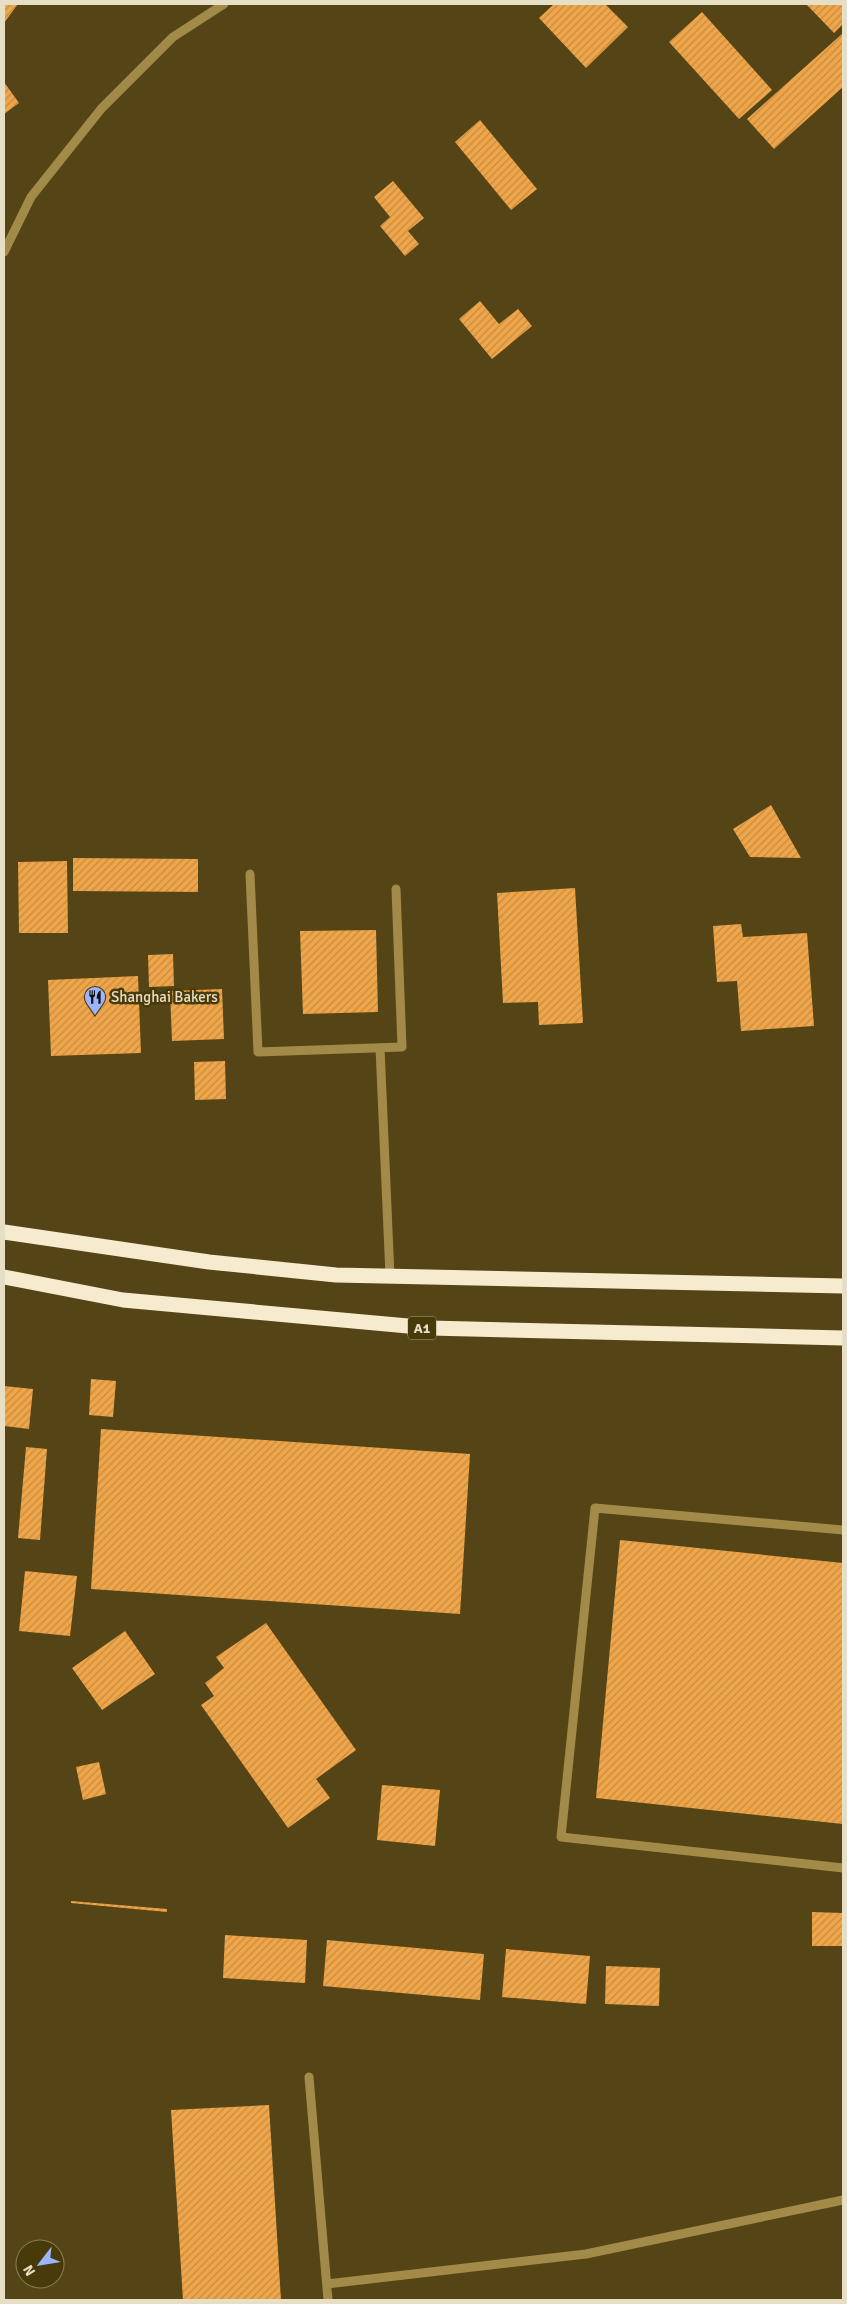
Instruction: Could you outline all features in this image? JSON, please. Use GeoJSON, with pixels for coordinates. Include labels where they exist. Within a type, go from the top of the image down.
{"type":"FeatureCollection","features":[{"type":"Feature","properties":{"kind":"highway"},"geometry":{"type":"LineString","coordinates":[[4,1232],[219,1263],[336,1275],[843,1286]]}},
{"type":"Feature","properties":{"kind":"highway","name":"A1"},"geometry":{"type":"LineString","coordinates":[[4,1277],[123,1300],[430,1328],[843,1338]]}},
{"type":"Feature","properties":{"kind":"street"},"geometry":{"type":"LineString","coordinates":[[4,252],[31,197],[101,109],[173,37],[224,4]]}},
{"type":"Feature","properties":{"kind":"street"},"geometry":{"type":"LineString","coordinates":[[250,874],[258,1052],[402,1047],[396,889]]}},
{"type":"Feature","properties":{"kind":"street"},"geometry":{"type":"LineString","coordinates":[[380,1048],[390,1276]]}},
{"type":"Feature","properties":{"kind":"street"},"geometry":{"type":"LineString","coordinates":[[843,1530],[595,1508],[561,1837],[843,1868]]}},
{"type":"Feature","properties":{"kind":"street"},"geometry":{"type":"LineString","coordinates":[[309,2077],[328,2300]]}},
{"type":"Feature","properties":{"kind":"street"},"geometry":{"type":"LineString","coordinates":[[328,2284],[586,2254],[843,2200]]}},
{"type":"Feature","properties":{"kind":"building"},"geometry":{"type":"Polygon","coordinates":[[[4,4],[18,4],[4,23],[4,4]]]}},
{"type":"Feature","properties":{"kind":"building"},"geometry":{"type":"Polygon","coordinates":[[[554,4],[605,4],[628,27],[586,68],[539,18],[554,4]]]}},
{"type":"Feature","properties":{"kind":"building"},"geometry":{"type":"Polygon","coordinates":[[[806,4],[843,4],[843,24],[834,33],[806,4]]]}},
{"type":"Feature","properties":{"kind":"building"},"geometry":{"type":"Polygon","coordinates":[[[702,12],[772,90],[739,119],[669,42],[702,12]]]}},
{"type":"Feature","properties":{"kind":"building"},"geometry":{"type":"Polygon","coordinates":[[[843,33],[843,87],[774,149],[747,119],[843,33]]]}},
{"type":"Feature","properties":{"kind":"building"},"geometry":{"type":"Polygon","coordinates":[[[4,82],[19,103],[4,114],[4,82]]]}},
{"type":"Feature","properties":{"kind":"building"},"geometry":{"type":"Polygon","coordinates":[[[480,120],[537,189],[511,210],[455,142],[480,120]]]}},
{"type":"Feature","properties":{"kind":"building"},"geometry":{"type":"Polygon","coordinates":[[[393,181],[424,218],[408,231],[419,244],[405,256],[380,226],[390,217],[374,197],[393,181]]]}},
{"type":"Feature","properties":{"kind":"building"},"geometry":{"type":"Polygon","coordinates":[[[480,301],[499,324],[518,309],[532,326],[492,359],[459,319],[480,301]]]}},
{"type":"Feature","properties":{"kind":"building"},"geometry":{"type":"Polygon","coordinates":[[[771,805],[801,858],[750,857],[733,829],[771,805]]]}},
{"type":"Feature","properties":{"kind":"building"},"geometry":{"type":"Polygon","coordinates":[[[73,858],[198,859],[198,892],[73,891],[73,858]]]}},
{"type":"Feature","properties":{"kind":"building"},"geometry":{"type":"Polygon","coordinates":[[[67,861],[68,933],[19,933],[18,862],[67,861]]]}},
{"type":"Feature","properties":{"kind":"building"},"geometry":{"type":"Polygon","coordinates":[[[575,888],[583,1023],[539,1025],[538,1002],[503,1003],[497,893],[575,888]]]}},
{"type":"Feature","properties":{"kind":"building"},"geometry":{"type":"Polygon","coordinates":[[[741,924],[743,937],[807,933],[814,1026],[741,1031],[737,981],[717,982],[713,926],[741,924]]]}},
{"type":"Feature","properties":{"kind":"building"},"geometry":{"type":"Polygon","coordinates":[[[376,930],[378,1012],[303,1014],[300,931],[376,930]]]}},
{"type":"Feature","properties":{"kind":"building"},"geometry":{"type":"Polygon","coordinates":[[[173,954],[174,986],[149,987],[148,955],[173,954]]]}},
{"type":"Feature","properties":{"kind":"building","name":"Shanghai Bakers"},"geometry":{"type":"Polygon","coordinates":[[[138,976],[141,1053],[51,1056],[48,980],[138,976]]]}},
{"type":"Feature","properties":{"kind":"building"},"geometry":{"type":"Polygon","coordinates":[[[222,989],[224,1039],[172,1041],[170,991],[222,989]]]}},
{"type":"Feature","properties":{"kind":"building"},"geometry":{"type":"Polygon","coordinates":[[[225,1061],[226,1099],[195,1100],[194,1062],[225,1061]]]}},
{"type":"Feature","properties":{"kind":"building"},"geometry":{"type":"Polygon","coordinates":[[[91,1379],[116,1381],[113,1417],[89,1415],[91,1379]]]}},
{"type":"Feature","properties":{"kind":"building"},"geometry":{"type":"Polygon","coordinates":[[[4,1386],[33,1389],[29,1429],[4,1426],[4,1386]]]}},
{"type":"Feature","properties":{"kind":"building"},"geometry":{"type":"Polygon","coordinates":[[[101,1429],[470,1454],[460,1614],[91,1589],[101,1429]]]}},
{"type":"Feature","properties":{"kind":"building"},"geometry":{"type":"Polygon","coordinates":[[[26,1447],[47,1449],[40,1540],[18,1538],[26,1447]]]}},
{"type":"Feature","properties":{"kind":"building"},"geometry":{"type":"Polygon","coordinates":[[[620,1540],[843,1563],[843,1824],[596,1798],[620,1540]]]}},
{"type":"Feature","properties":{"kind":"building"},"geometry":{"type":"Polygon","coordinates":[[[25,1571],[77,1576],[70,1636],[19,1631],[25,1571]]]}},
{"type":"Feature","properties":{"kind":"building"},"geometry":{"type":"Polygon","coordinates":[[[266,1623],[356,1750],[316,1779],[330,1798],[288,1828],[201,1705],[214,1696],[205,1683],[224,1668],[216,1657],[266,1623]]]}},
{"type":"Feature","properties":{"kind":"building"},"geometry":{"type":"Polygon","coordinates":[[[125,1631],[155,1674],[102,1710],[72,1668],[125,1631]]]}},
{"type":"Feature","properties":{"kind":"building"},"geometry":{"type":"Polygon","coordinates":[[[99,1762],[106,1794],[83,1800],[76,1767],[99,1762]]]}},
{"type":"Feature","properties":{"kind":"building"},"geometry":{"type":"Polygon","coordinates":[[[382,1785],[440,1790],[435,1846],[377,1840],[382,1785]]]}},
{"type":"Feature","properties":{"kind":"building"},"geometry":{"type":"Polygon","coordinates":[[[71,1901],[167,1909],[167,1912],[71,1903],[71,1901]]]}},
{"type":"Feature","properties":{"kind":"building"},"geometry":{"type":"Polygon","coordinates":[[[812,1912],[843,1913],[843,1946],[812,1946],[812,1912]]]}},
{"type":"Feature","properties":{"kind":"building"},"geometry":{"type":"Polygon","coordinates":[[[225,1935],[307,1940],[305,1983],[223,1978],[225,1935]]]}},
{"type":"Feature","properties":{"kind":"building"},"geometry":{"type":"Polygon","coordinates":[[[327,1940],[484,1954],[480,2000],[323,1986],[327,1940]]]}},
{"type":"Feature","properties":{"kind":"building"},"geometry":{"type":"Polygon","coordinates":[[[506,1949],[590,1956],[586,2004],[502,1997],[506,1949]]]}},
{"type":"Feature","properties":{"kind":"building"},"geometry":{"type":"Polygon","coordinates":[[[606,1966],[660,1968],[659,2006],[605,2004],[606,1966]]]}},
{"type":"Feature","properties":{"kind":"building"},"geometry":{"type":"Polygon","coordinates":[[[269,2105],[281,2300],[183,2300],[171,2110],[269,2105]]]}},
{"type":"Feature","properties":{"kind":"place","name":"Shanghai Bakers"},"geometry":{"type":"Point","coordinates":[95,1016]}}]}
